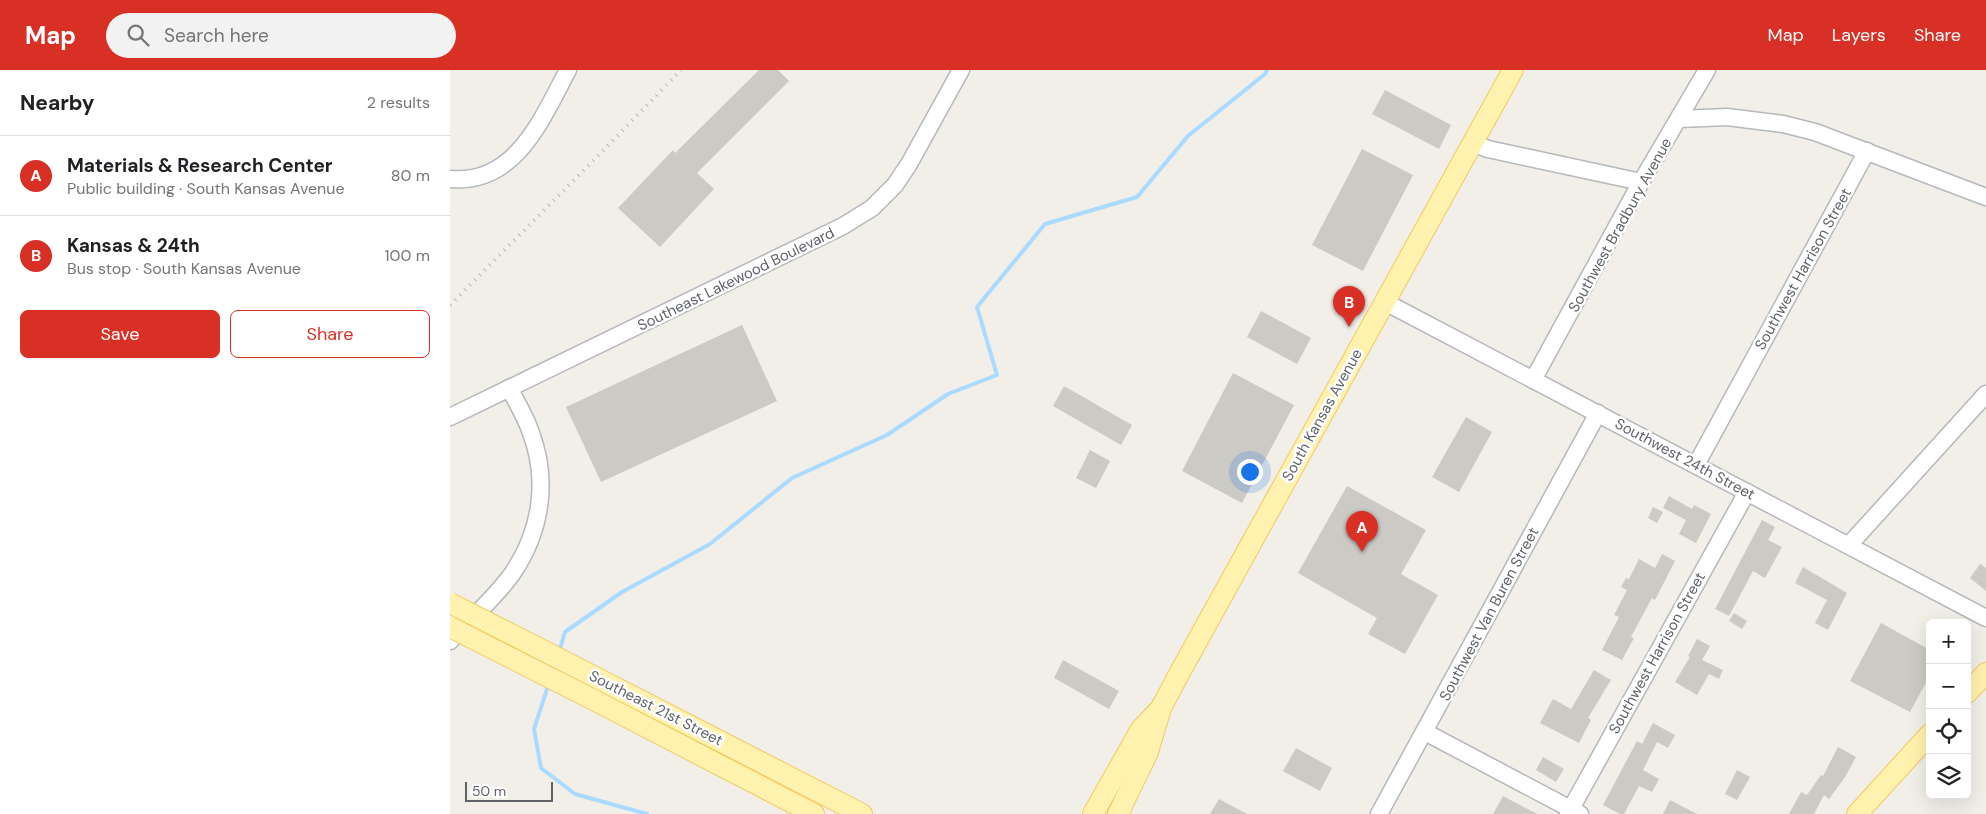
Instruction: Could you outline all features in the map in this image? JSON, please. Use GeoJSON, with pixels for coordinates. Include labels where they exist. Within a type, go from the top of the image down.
{"type":"FeatureCollection","features":[{"type":"Feature","properties":{"kind":"main road","name":"South Kansas Avenue"},"geometry":{"type":"LineString","coordinates":[[1118,814],[1148,752],[1161,708],[1513,70]]}},
{"type":"Feature","properties":{"kind":"main road","name":"Southeast 21st Street"},"geometry":{"type":"LineString","coordinates":[[450,603],[862,814]]}},
{"type":"Feature","properties":{"kind":"main road","name":"Southeast 21st Street"},"geometry":{"type":"LineString","coordinates":[[450,627],[814,814]]}},
{"type":"Feature","properties":{"kind":"main road"},"geometry":{"type":"LineString","coordinates":[[1971,690],[1986,673]]}},
{"type":"Feature","properties":{"kind":"main road","name":"South Kansas Avenue"},"geometry":{"type":"LineString","coordinates":[[1093,814],[1141,728],[1161,708]]}},
{"type":"Feature","properties":{"kind":"main road"},"geometry":{"type":"LineString","coordinates":[[1857,814],[1926,738]]}},
{"type":"Feature","properties":{"kind":"street"},"geometry":{"type":"LineString","coordinates":[[450,179],[472,178],[486,173],[513,158],[527,144],[568,70]]}},
{"type":"Feature","properties":{"kind":"street","name":"Southeast Lakewood Boulevard"},"geometry":{"type":"LineString","coordinates":[[450,417],[861,216],[886,194],[909,164],[961,70]]}},
{"type":"Feature","properties":{"kind":"street","name":"Southwest Bradbury Avenue"},"geometry":{"type":"LineString","coordinates":[[1533,380],[1641,182],[1680,119],[1707,70]]}},
{"type":"Feature","properties":{"kind":"street"},"geometry":{"type":"LineString","coordinates":[[1680,119],[1727,117],[1783,124],[1815,132],[1986,197]]}},
{"type":"Feature","properties":{"kind":"street"},"geometry":{"type":"LineString","coordinates":[[1472,143],[1488,149],[1641,182]]}},
{"type":"Feature","properties":{"kind":"street","name":"Southwest Harrison Street"},"geometry":{"type":"LineString","coordinates":[[1696,465],[1866,152]]}},
{"type":"Feature","properties":{"kind":"street","name":"Southwest 24th Street"},"geometry":{"type":"LineString","coordinates":[[1384,302],[1986,618]]}},
{"type":"Feature","properties":{"kind":"street"},"geometry":{"type":"LineString","coordinates":[[450,641],[512,575],[525,554],[539,512],[541,489],[537,451],[528,424],[509,388]]}},
{"type":"Feature","properties":{"kind":"street"},"geometry":{"type":"LineString","coordinates":[[1848,545],[1986,394]]}},
{"type":"Feature","properties":{"kind":"street","name":"Southwest Van Buren Street"},"geometry":{"type":"LineString","coordinates":[[1379,814],[1598,413]]}},
{"type":"Feature","properties":{"kind":"street","name":"Southwest Harrison Street"},"geometry":{"type":"LineString","coordinates":[[1573,812],[1747,492]]}},
{"type":"Feature","properties":{"kind":"street"},"geometry":{"type":"LineString","coordinates":[[1425,732],[1573,812]]}},
{"type":"Feature","properties":{"kind":"building"},"geometry":{"type":"Polygon","coordinates":[[[759,70],[778,70],[789,81],[697,173],[714,189],[660,247],[618,208],[673,150],[675,153],[759,70]]]}},
{"type":"Feature","properties":{"kind":"building"},"geometry":{"type":"Polygon","coordinates":[[[1385,90],[1451,125],[1439,149],[1372,114],[1385,90]]]}},
{"type":"Feature","properties":{"kind":"building"},"geometry":{"type":"Polygon","coordinates":[[[1362,149],[1413,175],[1363,271],[1312,245],[1362,149]]]}},
{"type":"Feature","properties":{"kind":"building"},"geometry":{"type":"Polygon","coordinates":[[[1261,311],[1311,338],[1297,364],[1247,337],[1261,311]]]}},
{"type":"Feature","properties":{"kind":"building"},"geometry":{"type":"Polygon","coordinates":[[[742,325],[777,401],[601,482],[566,407],[742,325]]]}},
{"type":"Feature","properties":{"kind":"building"},"geometry":{"type":"Polygon","coordinates":[[[1233,373],[1294,405],[1242,503],[1182,471],[1233,373]]]}},
{"type":"Feature","properties":{"kind":"building"},"geometry":{"type":"Polygon","coordinates":[[[1064,386],[1132,425],[1121,445],[1053,406],[1064,386]]]}},
{"type":"Feature","properties":{"kind":"building"},"geometry":{"type":"Polygon","coordinates":[[[1466,417],[1492,432],[1459,492],[1432,477],[1466,417]]]}},
{"type":"Feature","properties":{"kind":"building"},"geometry":{"type":"Polygon","coordinates":[[[1090,450],[1110,461],[1096,488],[1076,478],[1090,450]]]}},
{"type":"Feature","properties":{"kind":"building"},"geometry":{"type":"Polygon","coordinates":[[[1347,486],[1426,530],[1401,574],[1438,595],[1405,654],[1368,634],[1377,618],[1298,573],[1347,486]]]}},
{"type":"Feature","properties":{"kind":"building"},"geometry":{"type":"Polygon","coordinates":[[[1669,496],[1692,509],[1694,505],[1711,514],[1696,543],[1679,534],[1686,520],[1663,508],[1669,496]]]}},
{"type":"Feature","properties":{"kind":"building"},"geometry":{"type":"Polygon","coordinates":[[[1653,507],[1663,512],[1657,523],[1648,518],[1653,507]]]}},
{"type":"Feature","properties":{"kind":"building"},"geometry":{"type":"Polygon","coordinates":[[[1762,520],[1775,527],[1768,540],[1782,547],[1765,578],[1753,571],[1729,616],[1715,609],[1762,520]]]}},
{"type":"Feature","properties":{"kind":"building"},"geometry":{"type":"Polygon","coordinates":[[[1662,554],[1675,561],[1655,600],[1652,598],[1631,637],[1634,638],[1622,660],[1602,650],[1619,617],[1614,615],[1627,590],[1621,587],[1626,578],[1629,579],[1639,559],[1655,568],[1662,554]]]}},
{"type":"Feature","properties":{"kind":"building"},"geometry":{"type":"Polygon","coordinates":[[[1980,564],[1986,568],[1986,591],[1970,578],[1980,564]]]}},
{"type":"Feature","properties":{"kind":"building"},"geometry":{"type":"Polygon","coordinates":[[[1803,567],[1847,593],[1828,630],[1815,623],[1827,600],[1795,583],[1803,567]]]}},
{"type":"Feature","properties":{"kind":"building"},"geometry":{"type":"Polygon","coordinates":[[[1734,613],[1747,621],[1742,629],[1729,621],[1734,613]]]}},
{"type":"Feature","properties":{"kind":"building"},"geometry":{"type":"Polygon","coordinates":[[[1881,623],[1926,648],[1926,682],[1910,712],[1850,681],[1881,623]]]}},
{"type":"Feature","properties":{"kind":"building"},"geometry":{"type":"Polygon","coordinates":[[[1697,639],[1710,646],[1702,660],[1723,670],[1719,679],[1709,674],[1697,695],[1675,682],[1690,657],[1688,656],[1697,639]]]}},
{"type":"Feature","properties":{"kind":"building"},"geometry":{"type":"Polygon","coordinates":[[[1063,660],[1119,691],[1109,709],[1054,678],[1063,660]]]}},
{"type":"Feature","properties":{"kind":"building"},"geometry":{"type":"Polygon","coordinates":[[[1594,670],[1611,680],[1588,718],[1591,720],[1579,743],[1540,723],[1553,699],[1571,709],[1594,670]]]}},
{"type":"Feature","properties":{"kind":"building"},"geometry":{"type":"Polygon","coordinates":[[[1653,723],[1675,735],[1668,748],[1657,742],[1643,770],[1659,779],[1652,792],[1639,786],[1624,814],[1620,814],[1603,805],[1637,741],[1642,744],[1653,723]]]}},
{"type":"Feature","properties":{"kind":"building"},"geometry":{"type":"Polygon","coordinates":[[[1838,747],[1856,757],[1845,777],[1829,799],[1824,795],[1814,814],[1789,814],[1801,792],[1807,795],[1821,775],[1823,776],[1838,747]]]}},
{"type":"Feature","properties":{"kind":"building"},"geometry":{"type":"Polygon","coordinates":[[[1296,748],[1332,768],[1320,791],[1283,771],[1296,748]]]}},
{"type":"Feature","properties":{"kind":"building"},"geometry":{"type":"Polygon","coordinates":[[[1543,757],[1564,769],[1556,782],[1536,770],[1543,757]]]}},
{"type":"Feature","properties":{"kind":"building"},"geometry":{"type":"Polygon","coordinates":[[[1737,770],[1750,777],[1737,800],[1725,794],[1737,770]]]}},
{"type":"Feature","properties":{"kind":"building"},"geometry":{"type":"Polygon","coordinates":[[[1503,796],[1537,814],[1493,814],[1503,796]]]}},
{"type":"Feature","properties":{"kind":"building"},"geometry":{"type":"Polygon","coordinates":[[[1219,799],[1247,814],[1210,814],[1219,799]]]}},
{"type":"Feature","properties":{"kind":"building"},"geometry":{"type":"Polygon","coordinates":[[[1670,800],[1697,814],[1663,814],[1670,800]]]}},
{"type":"Feature","properties":{"kind":"waterway"},"geometry":{"type":"LineString","coordinates":[[559,652],[565,632],[622,592],[710,544],[792,478],[887,435],[948,394],[997,375],[977,307],[1045,224],[1137,197],[1188,136],[1265,74],[1267,70]]}},
{"type":"Feature","properties":{"kind":"waterway"},"geometry":{"type":"LineString","coordinates":[[549,683],[534,729],[541,768],[575,794],[647,814]]}},
{"type":"Feature","properties":{"kind":"railway"},"geometry":{"type":"LineString","coordinates":[[450,305],[681,70]]}},
{"type":"Feature","properties":{"kind":"place","name":"Kansas & 24th"},"geometry":{"type":"Point","coordinates":[1349,327]}},
{"type":"Feature","properties":{"kind":"place","name":"Materials & Research Center"},"geometry":{"type":"Point","coordinates":[1362,552]}}]}
